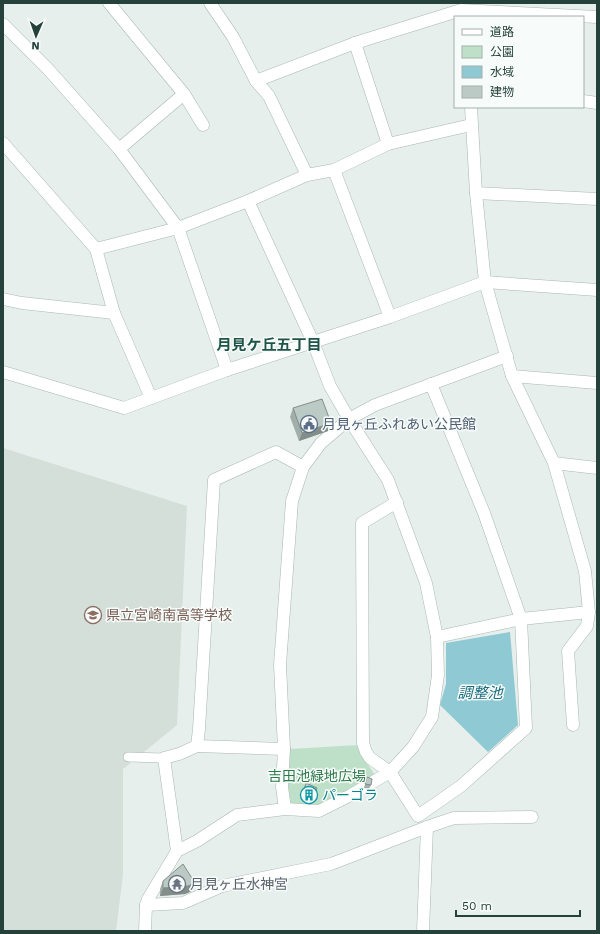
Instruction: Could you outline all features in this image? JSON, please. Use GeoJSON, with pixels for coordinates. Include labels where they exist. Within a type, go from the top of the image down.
{"type":"FeatureCollection","features":[{"type":"Feature","properties":{"kind":"street"},"geometry":{"type":"LineString","coordinates":[[109,3],[184,94],[203,125]]}},
{"type":"Feature","properties":{"kind":"street"},"geometry":{"type":"LineString","coordinates":[[211,3],[234,37],[256,81],[269,96],[307,175]]}},
{"type":"Feature","properties":{"kind":"street"},"geometry":{"type":"LineString","coordinates":[[256,81],[355,43],[462,10],[578,16]]}},
{"type":"Feature","properties":{"kind":"street"},"geometry":{"type":"LineString","coordinates":[[584,16],[597,17]]}},
{"type":"Feature","properties":{"kind":"street"},"geometry":{"type":"LineString","coordinates":[[3,24],[48,69],[119,149],[178,228],[227,370]]}},
{"type":"Feature","properties":{"kind":"street"},"geometry":{"type":"LineString","coordinates":[[355,43],[388,144]]}},
{"type":"Feature","properties":{"kind":"street"},"geometry":{"type":"LineString","coordinates":[[119,149],[184,94]]}},
{"type":"Feature","properties":{"kind":"street"},"geometry":{"type":"LineString","coordinates":[[584,101],[597,102]]}},
{"type":"Feature","properties":{"kind":"street"},"geometry":{"type":"LineString","coordinates":[[471,108],[476,193],[485,282],[512,376],[554,463],[585,571],[589,612],[587,626],[568,650],[573,725]]}},
{"type":"Feature","properties":{"kind":"street"},"geometry":{"type":"LineString","coordinates":[[96,250],[178,228],[248,201],[307,175],[334,170],[388,144],[471,125]]}},
{"type":"Feature","properties":{"kind":"street"},"geometry":{"type":"LineString","coordinates":[[3,143],[96,250],[114,313],[152,398]]}},
{"type":"Feature","properties":{"kind":"street"},"geometry":{"type":"LineString","coordinates":[[334,170],[390,317]]}},
{"type":"Feature","properties":{"kind":"street"},"geometry":{"type":"LineString","coordinates":[[476,193],[597,199]]}},
{"type":"Feature","properties":{"kind":"street"},"geometry":{"type":"LineString","coordinates":[[144,931],[147,902],[177,851],[196,841],[237,815],[285,809],[319,811],[351,795],[390,772],[414,747],[432,717],[438,675],[437,637],[426,583],[397,502],[388,480],[330,386],[313,342],[248,201]]}},
{"type":"Feature","properties":{"kind":"street"},"geometry":{"type":"LineString","coordinates":[[3,372],[124,408],[227,370],[390,317],[485,282],[597,290]]}},
{"type":"Feature","properties":{"kind":"street"},"geometry":{"type":"LineString","coordinates":[[3,299],[22,303],[114,313]]}},
{"type":"Feature","properties":{"kind":"street"},"geometry":{"type":"LineString","coordinates":[[285,809],[282,787],[284,749],[281,657],[292,501],[303,467],[321,443],[349,419],[375,406],[507,356]]}},
{"type":"Feature","properties":{"kind":"street"},"geometry":{"type":"LineString","coordinates":[[512,376],[597,383]]}},
{"type":"Feature","properties":{"kind":"street"},"geometry":{"type":"LineString","coordinates":[[397,502],[362,523],[363,743],[370,758],[390,772],[418,816],[461,786],[526,728],[521,619],[484,513],[431,384]]}},
{"type":"Feature","properties":{"kind":"street"},"geometry":{"type":"LineString","coordinates":[[197,746],[214,480],[276,452],[303,467]]}},
{"type":"Feature","properties":{"kind":"street"},"geometry":{"type":"LineString","coordinates":[[554,463],[597,468]]}},
{"type":"Feature","properties":{"kind":"street"},"geometry":{"type":"LineString","coordinates":[[585,571],[597,571]]}},
{"type":"Feature","properties":{"kind":"street"},"geometry":{"type":"LineString","coordinates":[[437,637],[521,619],[589,612]]}},
{"type":"Feature","properties":{"kind":"street"},"geometry":{"type":"LineString","coordinates":[[177,851],[164,758],[179,754],[197,746],[284,749]]}},
{"type":"Feature","properties":{"kind":"street"},"geometry":{"type":"LineString","coordinates":[[147,902],[183,903],[222,886],[331,864],[454,818],[532,817]]}},
{"type":"Feature","properties":{"kind":"street"},"geometry":{"type":"LineString","coordinates":[[423,931],[427,827]]}},
{"type":"Feature","properties":{"kind":"lane"},"geometry":{"type":"LineString","coordinates":[[128,758],[164,758]]}},
{"type":"Feature","properties":{"kind":"lane"},"geometry":{"type":"LineString","coordinates":[[147,902],[184,898],[187,896]]}},
{"type":"Feature","properties":{"kind":"shaded area","name":"県立宮崎南高等学校"},"geometry":{"type":"Polygon","coordinates":[[[3,448],[187,506],[177,725],[123,769],[123,874],[116,931],[3,931],[3,448]]]}},
{"type":"Feature","properties":{"kind":"green space","name":"吉田池緑地広場"},"geometry":{"type":"Polygon","coordinates":[[[359,745],[362,756],[377,778],[314,809],[292,808],[288,786],[290,749],[359,745]]]}},
{"type":"Feature","properties":{"kind":"water","name":"調整池"},"geometry":{"type":"Polygon","coordinates":[[[510,632],[518,725],[488,752],[440,705],[446,684],[446,643],[510,632]]]}},
{"type":"Feature","properties":{"kind":"building"},"geometry":{"type":"Polygon","coordinates":[[[322,399],[331,423],[302,433],[293,408],[322,399]]]}},
{"type":"Feature","properties":{"kind":"building"},"geometry":{"type":"Polygon","coordinates":[[[367,777],[372,779],[371,785],[365,784],[367,777]]]}},
{"type":"Feature","properties":{"kind":"building"},"geometry":{"type":"Polygon","coordinates":[[[306,783],[317,788],[312,801],[304,792],[306,783]]]}},
{"type":"Feature","properties":{"kind":"building"},"geometry":{"type":"Polygon","coordinates":[[[183,864],[195,883],[188,886],[163,888],[163,881],[183,864]]]}},
{"type":"Feature","properties":{"kind":"place","name":"月見ヶ丘ふれあい公民館"},"geometry":{"type":"Point","coordinates":[309,424]}},
{"type":"Feature","properties":{"kind":"place","name":"県立宮崎南高等学校"},"geometry":{"type":"Point","coordinates":[93,615]}},
{"type":"Feature","properties":{"kind":"place","name":"パーゴラ"},"geometry":{"type":"Point","coordinates":[309,795]}},
{"type":"Feature","properties":{"kind":"place","name":"月見ヶ丘水神宮"},"geometry":{"type":"Point","coordinates":[177,884]}},
{"type":"Feature","properties":{"kind":"district","name":"月見ケ丘五丁目"},"geometry":{"type":"Point","coordinates":[269,345]}}]}
